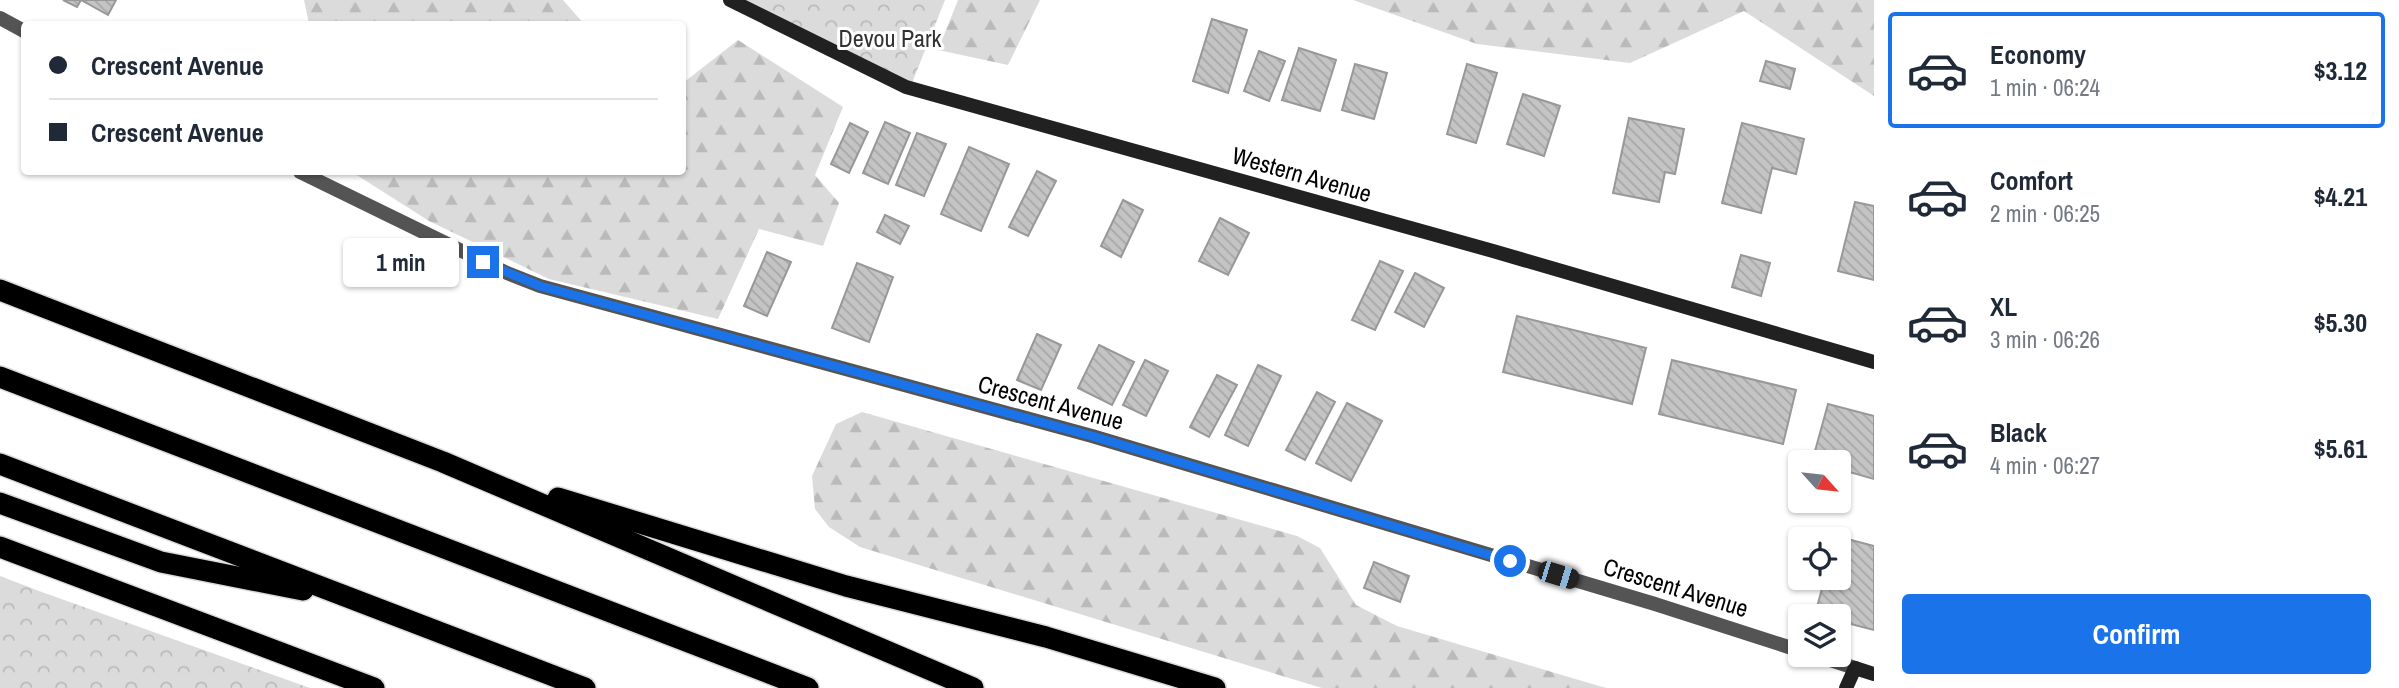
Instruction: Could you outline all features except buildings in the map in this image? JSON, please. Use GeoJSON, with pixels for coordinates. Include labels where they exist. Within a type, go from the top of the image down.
{"type":"FeatureCollection","features":[{"type":"Feature","properties":{"kind":"highway"},"geometry":{"type":"LineString","coordinates":[[0,290],[443,462],[973,688]]}},
{"type":"Feature","properties":{"kind":"highway"},"geometry":{"type":"LineString","coordinates":[[0,377],[808,688]]}},
{"type":"Feature","properties":{"kind":"highway"},"geometry":{"type":"LineString","coordinates":[[443,462],[846,586],[1046,637],[1215,688]]}},
{"type":"Feature","properties":{"kind":"highway"},"geometry":{"type":"LineString","coordinates":[[0,464],[585,688]]}},
{"type":"Feature","properties":{"kind":"highway"},"geometry":{"type":"LineString","coordinates":[[0,503],[161,562],[360,601]]}},
{"type":"Feature","properties":{"kind":"highway"},"geometry":{"type":"LineString","coordinates":[[0,547],[374,688]]}},
{"type":"Feature","properties":{"kind":"street","name":"Western Avenue"},"geometry":{"type":"LineString","coordinates":[[730,0],[906,87],[1493,251],[1874,362]]}},
{"type":"Feature","properties":{"kind":"street"},"geometry":{"type":"LineString","coordinates":[[0,18],[21,29]]}},
{"type":"Feature","properties":{"kind":"street","name":"Crescent Avenue"},"geometry":{"type":"LineString","coordinates":[[306,175],[507,273],[540,286],[1105,440],[1655,604],[1788,647]]}},
{"type":"Feature","properties":{"kind":"street"},"geometry":{"type":"LineString","coordinates":[[1851,666],[1874,674]]}},
{"type":"Feature","properties":{"kind":"street"},"geometry":{"type":"LineString","coordinates":[[1846,688],[1856,668]]}},
{"type":"Feature","properties":{"kind":"green space"},"geometry":{"type":"Polygon","coordinates":[[[304,0],[563,0],[581,21],[308,21],[304,0]]]}},
{"type":"Feature","properties":{"kind":"green space","name":"Devou Park"},"geometry":{"type":"Polygon","coordinates":[[[730,0],[945,0],[910,88],[730,0]]]}},
{"type":"Feature","properties":{"kind":"green space"},"geometry":{"type":"Polygon","coordinates":[[[958,0],[1040,0],[1008,65],[938,50],[958,0]]]}},
{"type":"Feature","properties":{"kind":"green space"},"geometry":{"type":"Polygon","coordinates":[[[1353,0],[1874,0],[1874,96],[1744,11],[1630,63],[1477,44],[1353,0]]]}},
{"type":"Feature","properties":{"kind":"green space"},"geometry":{"type":"Polygon","coordinates":[[[738,40],[843,107],[815,175],[839,203],[823,246],[759,229],[718,319],[549,279],[429,221],[357,175],[686,175],[686,81],[738,40]]]}},
{"type":"Feature","properties":{"kind":"green space"},"geometry":{"type":"Polygon","coordinates":[[[862,412],[1297,536],[1320,548],[1356,605],[1397,626],[1606,688],[1322,688],[860,547],[829,527],[815,509],[812,476],[836,424],[862,412]]]}},
{"type":"Feature","properties":{"kind":"green space"},"geometry":{"type":"Polygon","coordinates":[[[0,576],[39,591],[310,688],[0,688],[0,576]]]}},
{"type":"Feature","properties":{"kind":"route"},"geometry":{"type":"LineString","coordinates":[[483,262],[540,286],[1092,436],[1510,561]]}}]}
